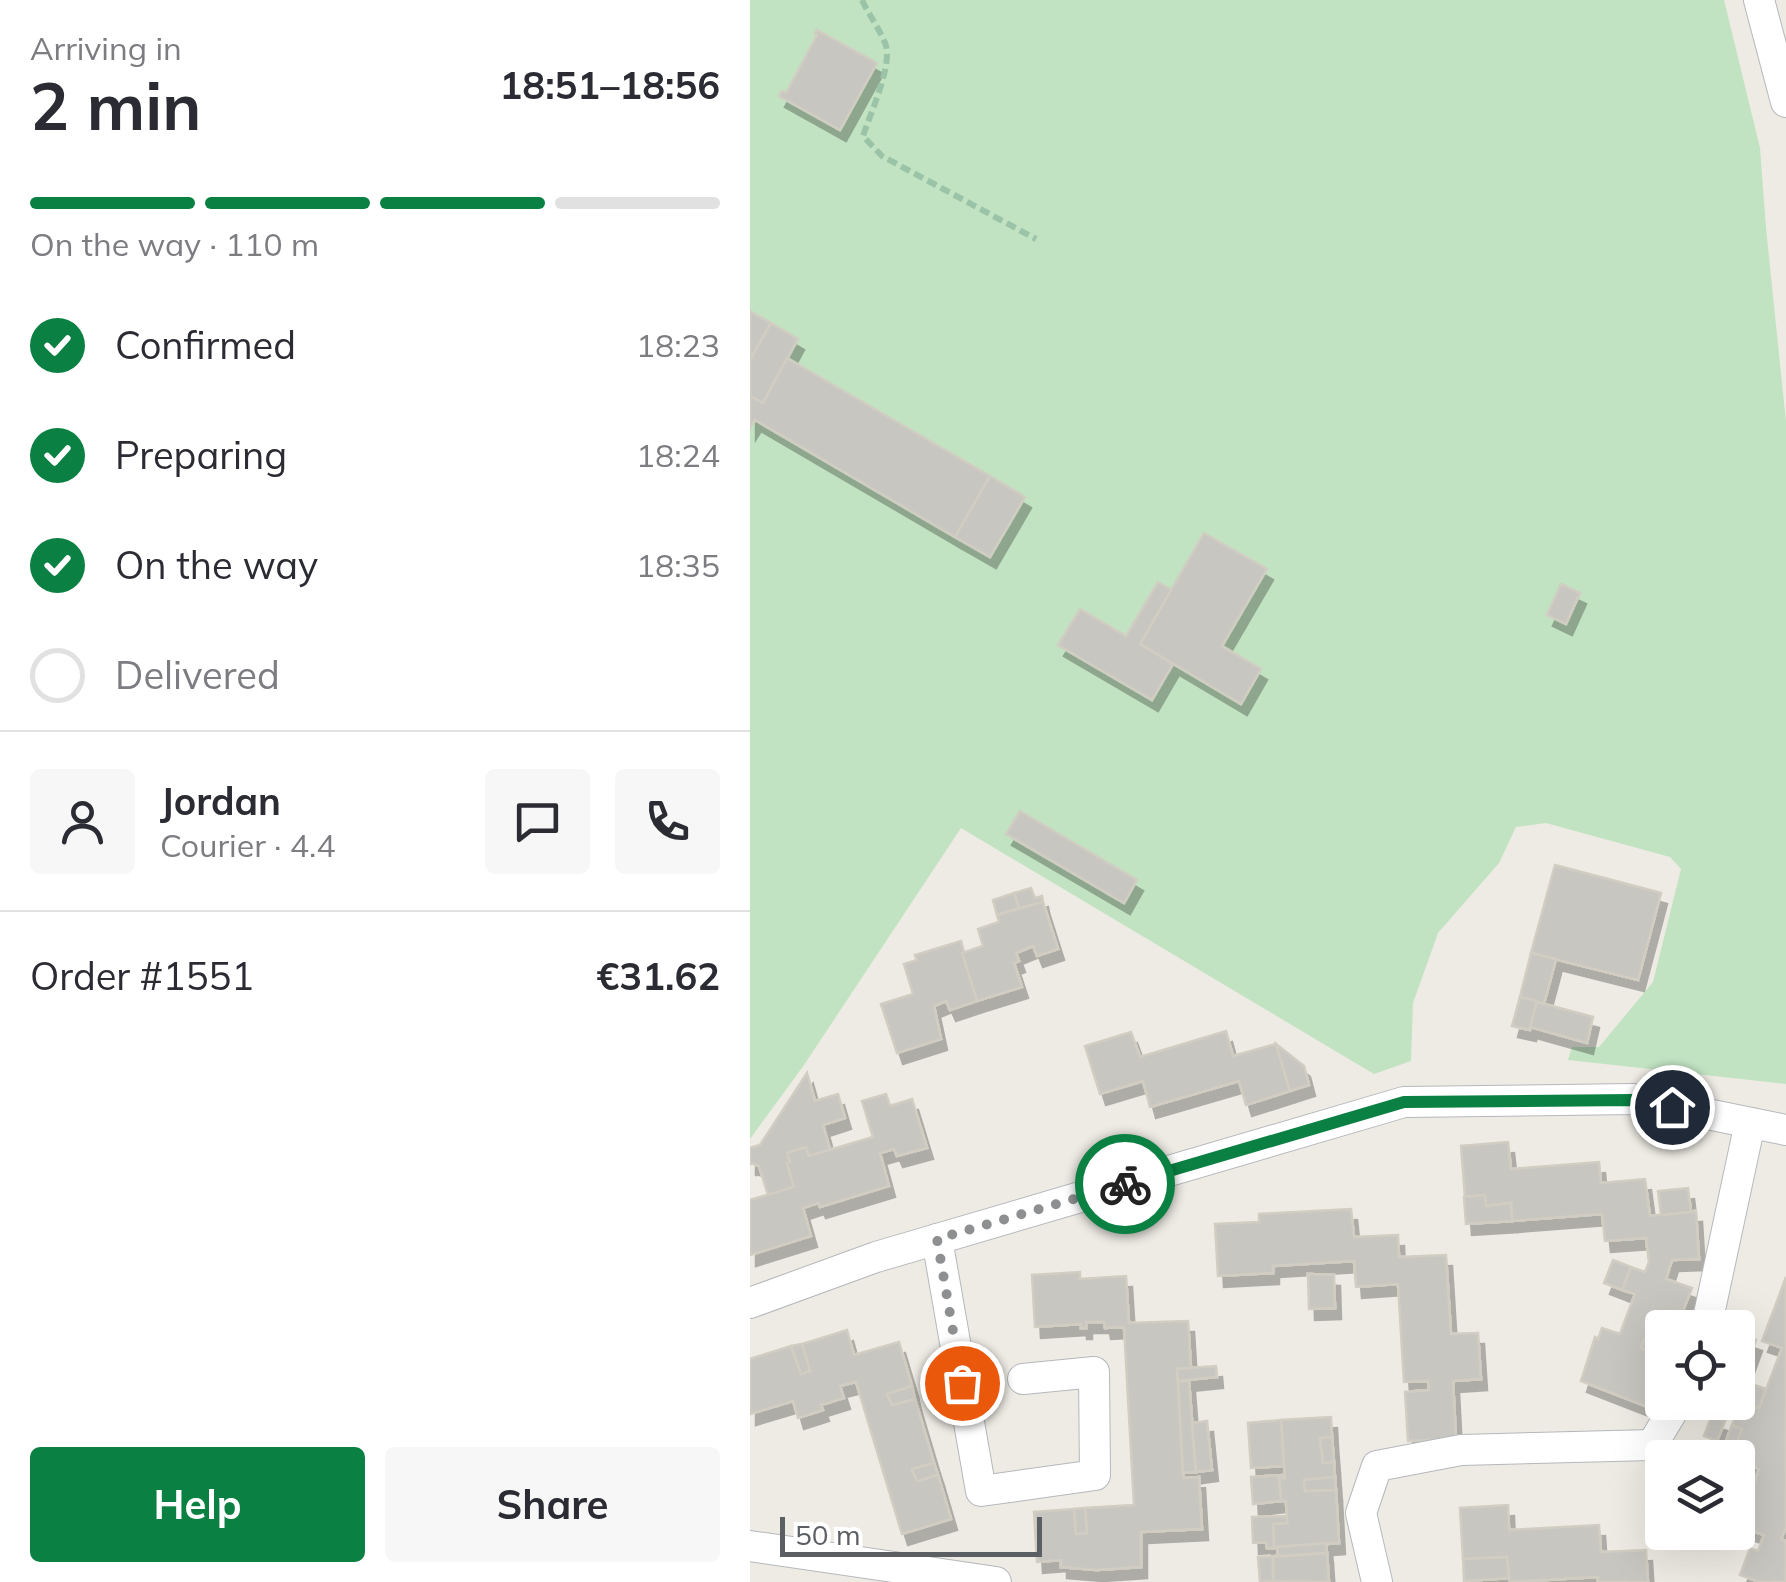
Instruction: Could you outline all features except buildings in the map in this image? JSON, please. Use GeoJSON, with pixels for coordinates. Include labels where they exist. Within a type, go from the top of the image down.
{"type":"FeatureCollection","features":[{"type":"Feature","properties":{"kind":"street"},"geometry":{"type":"LineString","coordinates":[[1759,0],[1786,102]]}},
{"type":"Feature","properties":{"kind":"street"},"geometry":{"type":"LineString","coordinates":[[750,1303],[876,1257],[1404,1102],[1633,1100],[1786,1130]]}},
{"type":"Feature","properties":{"kind":"street"},"geometry":{"type":"LineString","coordinates":[[1710,1310],[1750,1123]]}},
{"type":"Feature","properties":{"kind":"street"},"geometry":{"type":"LineString","coordinates":[[937,1239],[981,1491],[1095,1475],[1094,1372],[1023,1379]]}},
{"type":"Feature","properties":{"kind":"street"},"geometry":{"type":"LineString","coordinates":[[1377,1582],[1361,1514],[1377,1466],[1461,1450],[1652,1445],[1667,1420]]}},
{"type":"Feature","properties":{"kind":"street"},"geometry":{"type":"LineString","coordinates":[[750,1546],[996,1582]]}},
{"type":"Feature","properties":{"kind":"path"},"geometry":{"type":"LineString","coordinates":[[862,0],[888,47],[885,73],[864,136],[882,156],[1036,239]]}},
{"type":"Feature","properties":{"kind":"green space"},"geometry":{"type":"Polygon","coordinates":[[[750,0],[1724,0],[1760,148],[1786,422],[1786,1084],[1568,1060],[1572,1047],[1599,1047],[1653,982],[1681,869],[1670,857],[1546,823],[1516,827],[1499,863],[1438,933],[1413,1003],[1411,1061],[1374,1074],[961,828],[804,1065],[750,1139],[750,0]]]}},
{"type":"Feature","properties":{"kind":"way so far"},"geometry":{"type":"LineString","coordinates":[[962,1383],[937,1239],[1125,1184]]}},
{"type":"Feature","properties":{"kind":"route"},"geometry":{"type":"LineString","coordinates":[[1125,1184],[1404,1102],[1633,1100],[1672,1107]]}}]}
